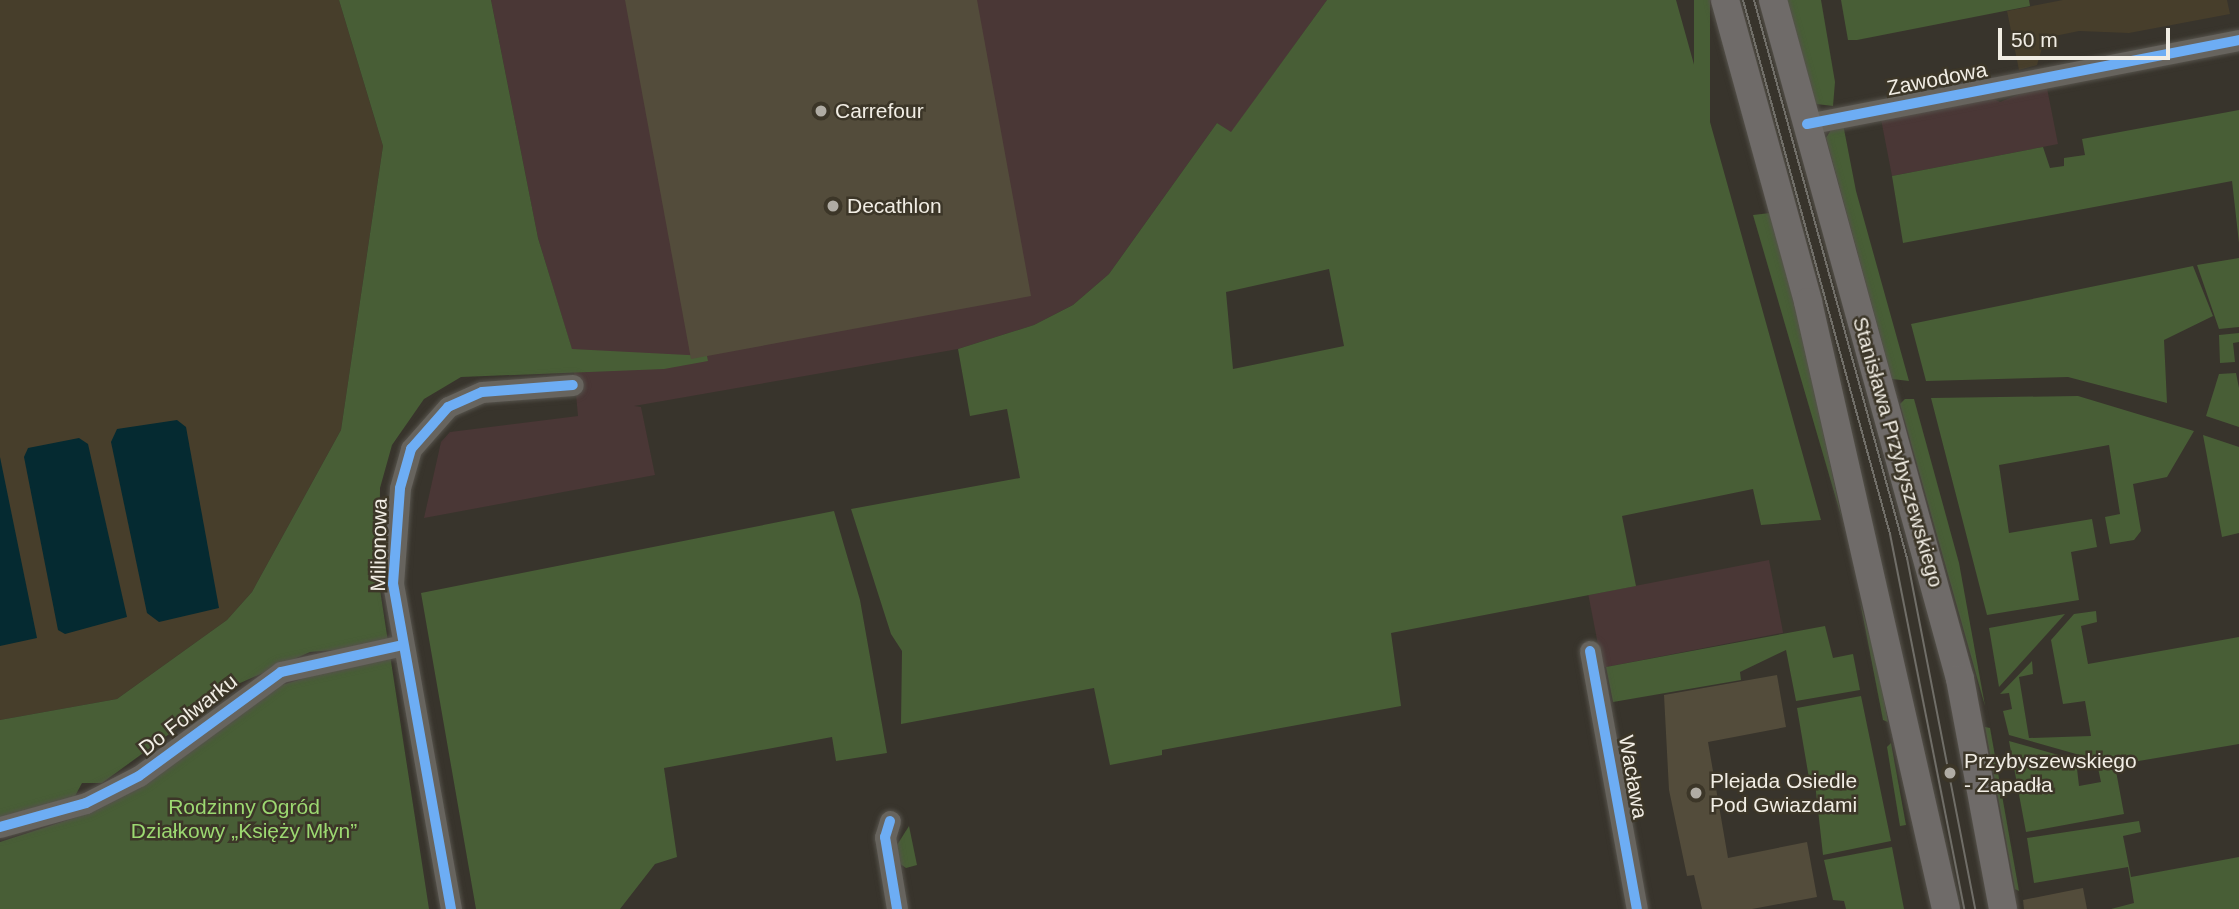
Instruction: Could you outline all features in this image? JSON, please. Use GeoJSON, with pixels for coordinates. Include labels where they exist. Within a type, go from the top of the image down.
{"type":"FeatureCollection","features":[{"type":"Feature","properties":{"kind":"main road"},"geometry":{"type":"LineString","coordinates":[[1725,0],[1811,314],[1946,909]]}},
{"type":"Feature","properties":{"kind":"main road","name":"Stanisława Przybyszewskiego"},"geometry":{"type":"LineString","coordinates":[[1773,0],[1960,679],[2003,909]]}},
{"type":"Feature","properties":{"kind":"street","name":"Zawodowa"},"geometry":{"type":"LineString","coordinates":[[1807,124],[2239,40]]}},
{"type":"Feature","properties":{"kind":"street","name":"Milionowa"},"geometry":{"type":"LineString","coordinates":[[451,909],[393,584],[394,536],[400,488],[421,432],[448,407],[471,395],[573,385]]}},
{"type":"Feature","properties":{"kind":"street","name":"Do Folwarku"},"geometry":{"type":"LineString","coordinates":[[0,827],[86,803],[139,776],[281,672],[403,645]]}},
{"type":"Feature","properties":{"kind":"street","name":"Wacława"},"geometry":{"type":"LineString","coordinates":[[1590,652],[1637,909]]}},
{"type":"Feature","properties":{"kind":"street"},"geometry":{"type":"LineString","coordinates":[[890,821],[885,837],[897,909]]}},
{"type":"Feature","properties":{"kind":"shaded area"},"geometry":{"type":"Polygon","coordinates":[[[0,0],[339,0],[383,146],[341,430],[252,592],[227,620],[117,699],[0,720],[0,0]]]}},
{"type":"Feature","properties":{"kind":"shaded area"},"geometry":{"type":"Polygon","coordinates":[[[491,0],[1327,0],[1231,133],[1217,123],[1109,274],[1073,305],[1034,325],[958,349],[634,406],[641,407],[655,475],[424,518],[441,442],[450,432],[578,416],[572,350],[538,238],[491,0]]]}},
{"type":"Feature","properties":{"kind":"shaded area"},"geometry":{"type":"Polygon","coordinates":[[[2063,0],[2227,0],[2230,14],[2129,33],[2079,31],[2045,38],[2037,65],[2019,70],[2007,11],[2063,0]]]}},
{"type":"Feature","properties":{"kind":"shaded area"},"geometry":{"type":"Polygon","coordinates":[[[2046,83],[2058,144],[1892,176],[1881,119],[1988,96],[2000,102],[2046,83]]]}},
{"type":"Feature","properties":{"kind":"shaded area"},"geometry":{"type":"Polygon","coordinates":[[[1769,560],[1783,633],[1603,668],[1588,595],[1769,560]]]}},
{"type":"Feature","properties":{"kind":"green space","name":"Rodzinny Ogród Działkowy „Księży Młyn”"},"geometry":{"type":"Polygon","coordinates":[[[339,0],[491,0],[538,238],[572,349],[707,356],[708,361],[664,369],[461,377],[424,399],[392,445],[380,488],[379,583],[429,909],[0,909],[0,842],[83,815],[148,780],[268,689],[312,676],[334,650],[310,652],[238,684],[102,783],[82,783],[74,798],[0,818],[0,720],[117,699],[227,620],[252,592],[341,430],[383,146],[339,0]]]}},
{"type":"Feature","properties":{"kind":"green space"},"geometry":{"type":"Polygon","coordinates":[[[1327,0],[1676,0],[1821,520],[1761,525],[1753,489],[1622,516],[1636,586],[1391,633],[1401,706],[1162,750],[1162,755],[1110,765],[1094,688],[901,724],[902,651],[891,634],[851,509],[1020,478],[1007,409],[970,416],[958,349],[1034,325],[1073,305],[1109,274],[1217,123],[1231,132],[1327,0]],[[1329,269],[1226,292],[1233,369],[1344,346],[1329,269]]]}},
{"type":"Feature","properties":{"kind":"green space"},"geometry":{"type":"Polygon","coordinates":[[[1694,0],[1710,0],[1710,212],[1694,212],[1694,0]]]}},
{"type":"Feature","properties":{"kind":"green space"},"geometry":{"type":"Polygon","coordinates":[[[1787,0],[1821,0],[1835,82],[1833,106],[1816,104],[1787,0]]]}},
{"type":"Feature","properties":{"kind":"green space"},"geometry":{"type":"Polygon","coordinates":[[[1841,0],[2029,0],[2030,6],[1848,40],[1841,0]]]}},
{"type":"Feature","properties":{"kind":"green space"},"geometry":{"type":"Polygon","coordinates":[[[2239,110],[2239,243],[2232,181],[1903,243],[1892,176],[2043,147],[2050,168],[2064,166],[2064,158],[2085,155],[2082,139],[2239,110]]]}},
{"type":"Feature","properties":{"kind":"green space"},"geometry":{"type":"Polygon","coordinates":[[[1843,124],[1856,191],[1909,381],[1892,379],[1826,138],[1832,128],[1843,124]]]}},
{"type":"Feature","properties":{"kind":"green space"},"geometry":{"type":"Polygon","coordinates":[[[1770,213],[1800,325],[1842,519],[1753,215],[1770,213]]]}},
{"type":"Feature","properties":{"kind":"green space"},"geometry":{"type":"Polygon","coordinates":[[[2239,258],[2239,327],[2219,329],[2197,265],[2239,258]]]}},
{"type":"Feature","properties":{"kind":"green space"},"geometry":{"type":"Polygon","coordinates":[[[2193,266],[2213,316],[2164,340],[2167,403],[2068,377],[1926,381],[1911,324],[2193,266]]]}},
{"type":"Feature","properties":{"kind":"green space"},"geometry":{"type":"Polygon","coordinates":[[[2239,333],[2239,342],[2233,343],[2235,362],[2220,363],[2219,335],[2239,333]]]}},
{"type":"Feature","properties":{"kind":"green space"},"geometry":{"type":"Polygon","coordinates":[[[2236,373],[2239,388],[2239,427],[2206,416],[2219,374],[2236,373]]]}},
{"type":"Feature","properties":{"kind":"green space"},"geometry":{"type":"Polygon","coordinates":[[[2078,396],[2194,431],[2167,477],[2133,484],[2141,531],[2134,540],[2110,544],[2105,517],[2120,514],[2109,445],[1999,465],[2009,533],[2092,519],[2097,547],[2071,552],[2079,600],[1987,615],[1931,398],[2078,396]]]}},
{"type":"Feature","properties":{"kind":"green space"},"geometry":{"type":"Polygon","coordinates":[[[1905,399],[1914,399],[1959,563],[1985,706],[1900,404],[1905,399]]]}},
{"type":"Feature","properties":{"kind":"green space"},"geometry":{"type":"Polygon","coordinates":[[[2203,435],[2239,447],[2239,533],[2222,537],[2203,435]]]}},
{"type":"Feature","properties":{"kind":"green space"},"geometry":{"type":"Polygon","coordinates":[[[834,511],[860,600],[887,753],[836,761],[832,737],[664,768],[677,857],[655,864],[620,909],[476,909],[421,593],[834,511]]]}},
{"type":"Feature","properties":{"kind":"green space"},"geometry":{"type":"Polygon","coordinates":[[[1860,601],[1878,667],[1888,722],[1883,720],[1860,601]]]}},
{"type":"Feature","properties":{"kind":"green space"},"geometry":{"type":"Polygon","coordinates":[[[2096,611],[2097,622],[2081,626],[2088,664],[2239,637],[2239,744],[2115,765],[2009,735],[2003,711],[2012,709],[2009,693],[2000,694],[2032,661],[2033,674],[2019,677],[2029,738],[2091,736],[2085,701],[2063,704],[2051,640],[2074,614],[2096,611]]]}},
{"type":"Feature","properties":{"kind":"green space"},"geometry":{"type":"Polygon","coordinates":[[[2065,614],[1999,687],[1989,628],[2065,614]]]}},
{"type":"Feature","properties":{"kind":"green space"},"geometry":{"type":"Polygon","coordinates":[[[1825,626],[1833,658],[1853,654],[1860,690],[1796,701],[1786,650],[1740,672],[1741,680],[1613,702],[1606,667],[1825,626]]]}},
{"type":"Feature","properties":{"kind":"green space"},"geometry":{"type":"Polygon","coordinates":[[[1861,696],[1891,841],[1823,855],[1815,783],[1810,784],[1797,708],[1861,696]]]}},
{"type":"Feature","properties":{"kind":"green space"},"geometry":{"type":"Polygon","coordinates":[[[1985,727],[1990,728],[2019,891],[2015,889],[1985,727]]]}},
{"type":"Feature","properties":{"kind":"green space"},"geometry":{"type":"Polygon","coordinates":[[[2009,741],[2076,760],[2079,786],[2101,782],[2098,768],[2086,770],[2089,764],[2116,771],[2124,814],[2026,832],[2009,741]]]}},
{"type":"Feature","properties":{"kind":"green space"},"geometry":{"type":"Polygon","coordinates":[[[1891,743],[1906,825],[1900,826],[1887,747],[1891,743]]]}},
{"type":"Feature","properties":{"kind":"green space"},"geometry":{"type":"Polygon","coordinates":[[[2139,821],[2141,832],[2123,836],[2131,877],[2239,857],[2239,909],[2111,909],[2134,903],[2128,867],[2034,883],[2027,838],[2139,821]]]}},
{"type":"Feature","properties":{"kind":"green space"},"geometry":{"type":"Polygon","coordinates":[[[909,826],[917,865],[906,868],[899,863],[897,845],[909,826]]]}},
{"type":"Feature","properties":{"kind":"green space"},"geometry":{"type":"Polygon","coordinates":[[[1892,847],[1904,909],[1846,909],[1844,901],[1833,900],[1824,860],[1892,847]]]}},
{"type":"Feature","properties":{"kind":"water"},"geometry":{"type":"Polygon","coordinates":[[[177,420],[186,427],[219,608],[159,622],[147,613],[111,442],[117,429],[177,420]]]}},
{"type":"Feature","properties":{"kind":"water"},"geometry":{"type":"Polygon","coordinates":[[[79,438],[88,444],[127,617],[65,634],[58,630],[24,457],[28,448],[79,438]]]}},
{"type":"Feature","properties":{"kind":"water"},"geometry":{"type":"Polygon","coordinates":[[[0,457],[37,638],[0,646],[0,457]]]}},
{"type":"Feature","properties":{"kind":"building","name":"Carrefour"},"geometry":{"type":"Polygon","coordinates":[[[625,0],[977,0],[1031,296],[691,359],[625,0]]]}},
{"type":"Feature","properties":{"kind":"building","name":"Plejada Osiedle Pod Gwiazdami"},"geometry":{"type":"Polygon","coordinates":[[[1777,675],[1786,727],[1708,742],[1728,858],[1807,842],[1817,897],[1752,909],[1702,909],[1694,875],[1687,876],[1669,790],[1664,695],[1777,675]]]}},
{"type":"Feature","properties":{"kind":"building"},"geometry":{"type":"Polygon","coordinates":[[[2083,888],[2087,909],[2024,909],[2023,900],[2083,888]]]}},
{"type":"Feature","properties":{"kind":"tram line"},"geometry":{"type":"LineString","coordinates":[[1743,0],[1890,534],[1964,909]]}},
{"type":"Feature","properties":{"kind":"tram line"},"geometry":{"type":"LineString","coordinates":[[1754,0],[1907,558],[1975,909]]}},
{"type":"Feature","properties":{"kind":"cycle path"},"geometry":{"type":"LineString","coordinates":[[1807,124],[2239,40]]}},
{"type":"Feature","properties":{"kind":"cycle path"},"geometry":{"type":"LineString","coordinates":[[451,909],[393,584],[400,488],[411,449],[448,407],[482,392],[573,385]]}},
{"type":"Feature","properties":{"kind":"cycle path"},"geometry":{"type":"LineString","coordinates":[[0,827],[86,803],[139,776],[281,672],[403,645]]}},
{"type":"Feature","properties":{"kind":"cycle path"},"geometry":{"type":"LineString","coordinates":[[1590,651],[1637,909]]}},
{"type":"Feature","properties":{"kind":"cycle path"},"geometry":{"type":"LineString","coordinates":[[890,821],[885,837],[897,909]]}},
{"type":"Feature","properties":{"kind":"place","name":"Carrefour"},"geometry":{"type":"Point","coordinates":[821,111]}},
{"type":"Feature","properties":{"kind":"place","name":"Decathlon"},"geometry":{"type":"Point","coordinates":[833,206]}},
{"type":"Feature","properties":{"kind":"place","name":"Przybyszewskiego - Zapadła"},"geometry":{"type":"Point","coordinates":[1950,773]}},
{"type":"Feature","properties":{"kind":"place","name":"Plejada Osiedle Pod Gwiazdami"},"geometry":{"type":"Point","coordinates":[1696,793]}}]}
